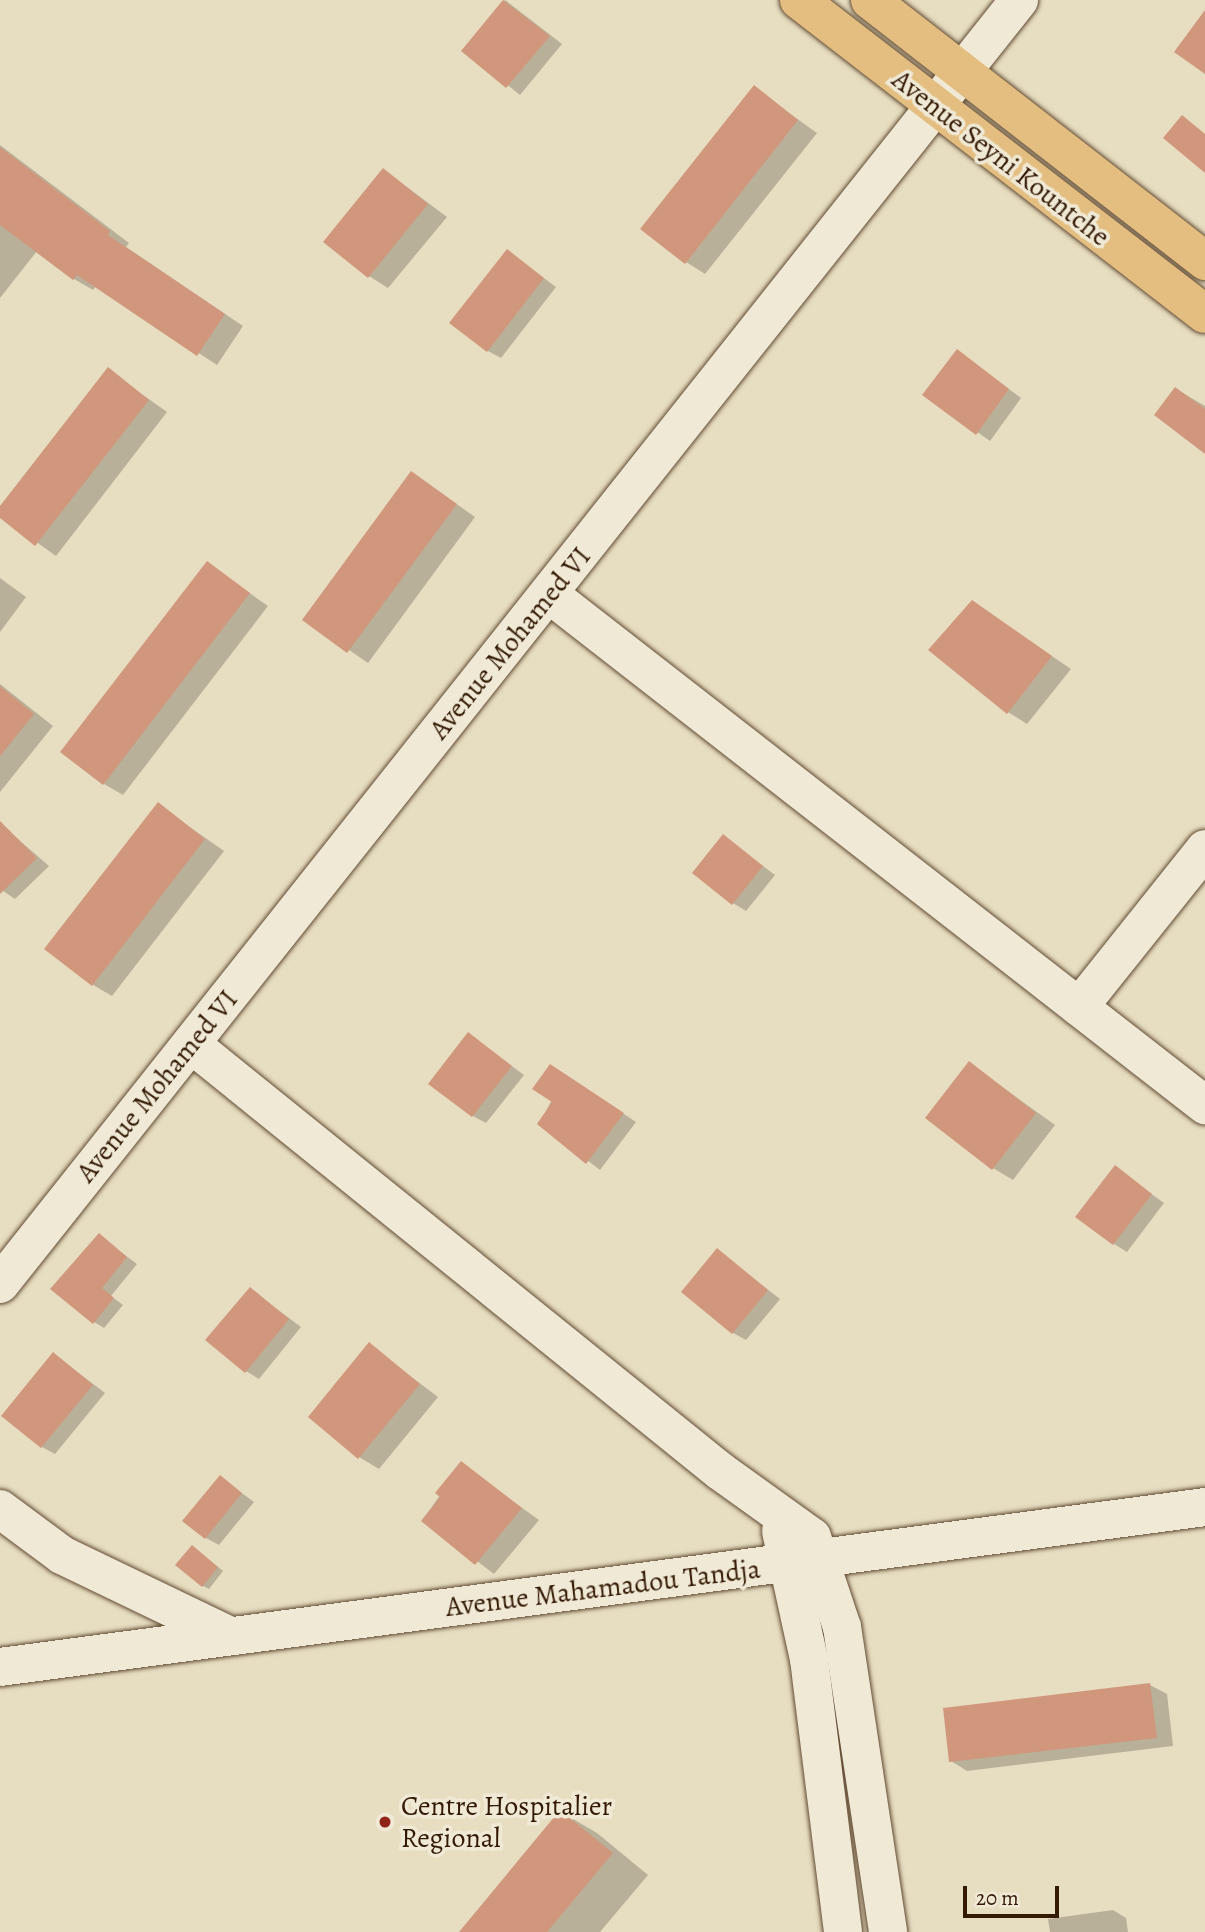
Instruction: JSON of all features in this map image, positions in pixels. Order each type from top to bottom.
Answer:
[{"type":"highway","name":"Avenue Seyni Kountche","points":[[799,0],[1205,314]]},
{"type":"highway","name":"Avenue Seyni Kountche","points":[[870,0],[1205,261]]},
{"type":"street","name":"Avenue Mohamed VI","points":[[0,1284],[936,108],[1019,0]]},
{"type":"street","points":[[549,594],[1205,1105]]},
{"type":"street","points":[[1079,1007],[1205,849]]},
{"type":"street","points":[[191,1044],[720,1471],[812,1537],[806,1563],[809,1659],[844,1932]]},
{"type":"street","name":"Avenue Mahamadou Tandja","points":[[0,1667],[228,1635],[806,1563],[1205,1507]]},
{"type":"street","points":[[0,1510],[62,1555],[228,1635]]},
{"type":"street","points":[[806,1563],[842,1627],[888,1932]]},
{"type":"street","points":[[837,1887],[881,1884]]},
{"type":"building","points":[[503,0],[550,36],[506,88],[461,51]]},
{"type":"building","points":[[1205,10],[1205,74],[1174,52]]},
{"type":"building","points":[[754,85],[798,120],[685,264],[640,229]]},
{"type":"building","points":[[1182,115],[1205,134],[1205,173],[1163,138]]},
{"type":"building","points":[[0,147],[110,231],[108,235],[225,314],[197,356],[77,275],[73,280],[0,225]]},
{"type":"building","points":[[383,168],[428,204],[368,278],[323,242]]},
{"type":"building","points":[[507,249],[544,278],[487,352],[449,323]]},
{"type":"building","points":[[957,349],[1009,389],[976,435],[922,395]]},
{"type":"building","points":[[108,367],[149,400],[35,546],[0,518],[0,506]]},
{"type":"building","points":[[1175,387],[1205,409],[1205,454],[1154,415]]},
{"type":"building","points":[[411,471],[457,504],[347,653],[302,620]]},
{"type":"building","points":[[207,561],[250,593],[103,785],[60,752]]},
{"type":"building","points":[[972,600],[1052,656],[1007,714],[928,650]]},
{"type":"building","points":[[0,686],[34,714],[0,756]]},
{"type":"building","points":[[158,802],[205,839],[92,986],[44,949]]},
{"type":"building","points":[[0,821],[37,858],[0,894]]},
{"type":"building","points":[[723,834],[763,866],[732,905],[692,873]]},
{"type":"building","points":[[468,1032],[512,1066],[472,1117],[428,1084]]},
{"type":"building","points":[[969,1061],[1036,1113],[992,1170],[925,1118]]},
{"type":"building","points":[[550,1064],[624,1113],[586,1164],[537,1124],[552,1102],[532,1089]]},
{"type":"building","points":[[1115,1165],[1152,1194],[1113,1245],[1075,1217]]},
{"type":"building","points":[[99,1233],[127,1257],[102,1288],[114,1298],[93,1324],[50,1289]]},
{"type":"building","points":[[717,1248],[768,1290],[732,1334],[681,1292]]},
{"type":"building","points":[[250,1287],[289,1319],[245,1373],[205,1340]]},
{"type":"building","points":[[369,1342],[420,1384],[358,1459],[308,1417]]},
{"type":"building","points":[[53,1352],[93,1385],[41,1448],[1,1416]]},
{"type":"building","points":[[461,1461],[522,1508],[475,1565],[421,1521],[440,1497],[435,1493]]},
{"type":"building","points":[[220,1475],[242,1493],[205,1539],[182,1521]]},
{"type":"building","points":[[192,1545],[218,1567],[202,1587],[175,1565]]},
{"type":"building","points":[[1150,1683],[1157,1738],[949,1762],[943,1708]]},
{"type":"building","points":[[560,1810],[613,1853],[547,1932],[459,1932]]},
{"type":"place","name":"Centre Hospitalier Regional","points":[[385,1822]]}]
